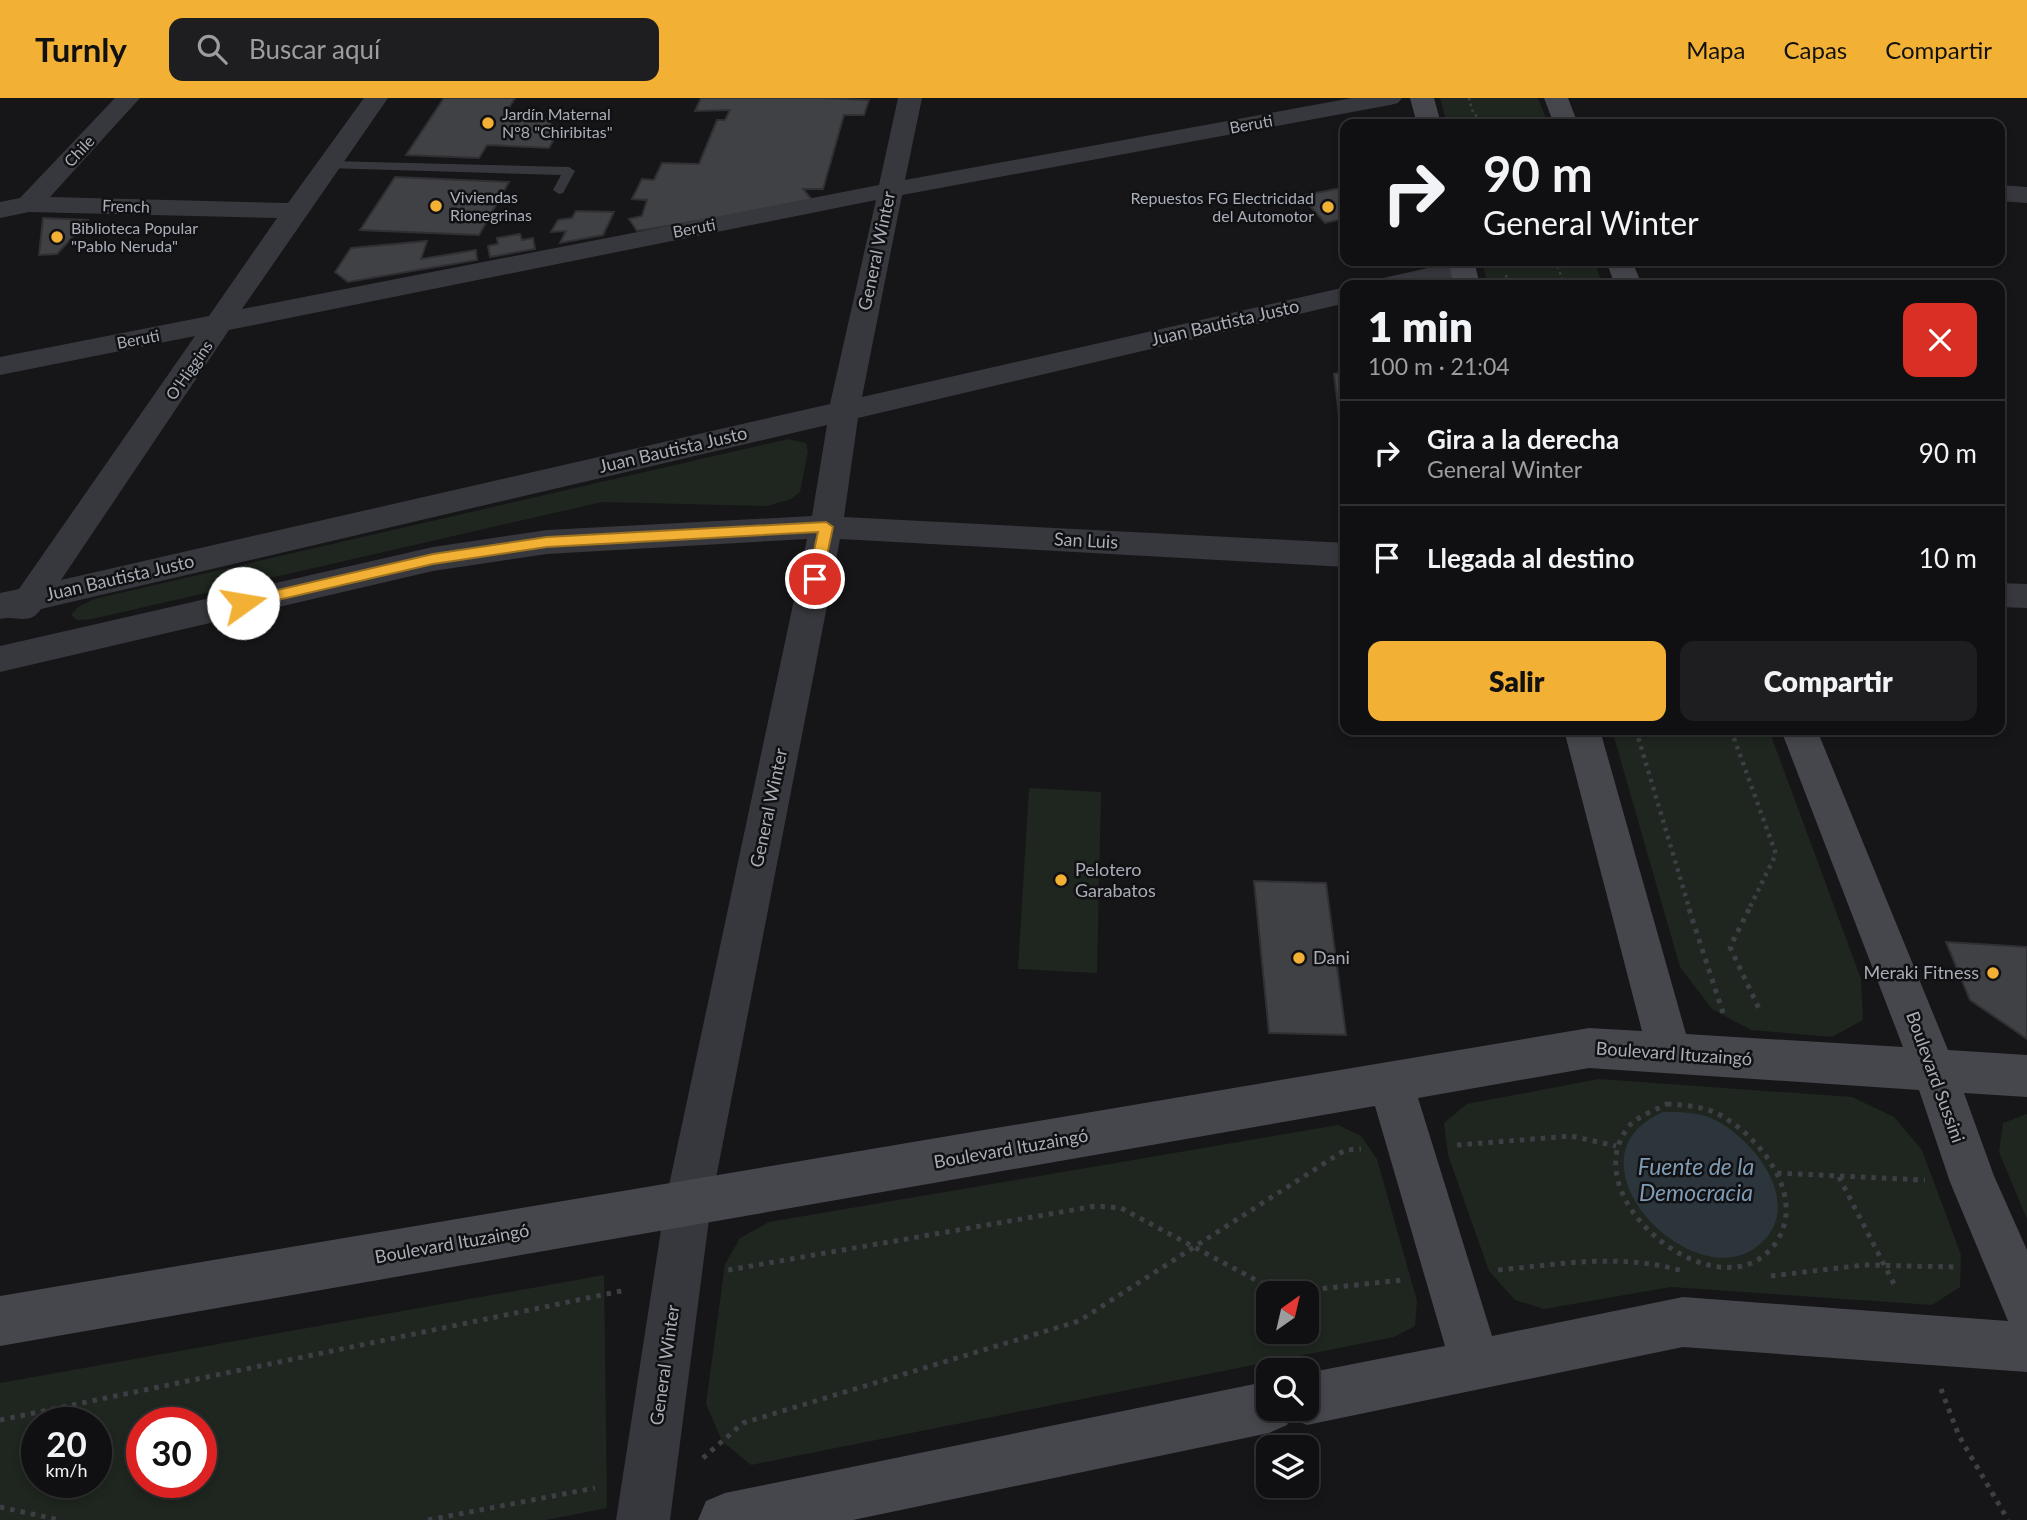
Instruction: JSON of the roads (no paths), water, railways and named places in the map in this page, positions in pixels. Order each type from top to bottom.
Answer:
[{"type":"main road","points":[[1422,98],[1428,119]]},
{"type":"main road","points":[[1556,98],[1564,119]]},
{"type":"main road","points":[[1583,735],[1670,1054]]},
{"type":"main road","name":"Boulevard Sussini","points":[[1801,735],[1934,1070],[1973,1182],[2019,1288]]},
{"type":"main road","name":"Boulevard Ituzaingó","points":[[0,1321],[1589,1048],[2027,1076]]},
{"type":"main road","points":[[1391,1083],[1475,1364]]},
{"type":"main road","points":[[1319,1396],[1683,1322],[2027,1348]]},
{"type":"main road","points":[[725,1520],[1256,1410]]},
{"type":"street","name":"Chile","points":[[29,204],[128,98]]},
{"type":"street","name":"O'Higgins","points":[[0,641],[221,323],[295,211],[376,98]]},
{"type":"street","name":"General Winter","points":[[646,1499],[688,1204],[826,527],[844,410],[910,98]]},
{"type":"street","name":"Beruti","points":[[0,366],[890,190],[1390,98]]},
{"type":"street","points":[[2005,193],[2027,194]]},
{"type":"street","name":"French","points":[[0,209],[29,204],[295,211]]},
{"type":"street","points":[[1416,280],[1464,271]]},
{"type":"street","name":"Juan Bautista Justo","points":[[0,606],[1340,296]]},
{"type":"street","points":[[0,659],[433,559],[547,542],[826,527]]},
{"type":"street","name":"San Luis","points":[[826,527],[1340,555]]},
{"type":"street","points":[[2005,595],[2027,596]]},
{"type":"lane","points":[[330,165],[569,171],[559,190]]},
{"type":"water","name":"Fuente de la Democracia","points":[[1663,1112],[1693,1113],[1711,1118],[1744,1141],[1759,1158],[1777,1195],[1777,1214],[1770,1232],[1755,1248],[1728,1258],[1698,1253],[1669,1238],[1645,1215],[1629,1188],[1624,1159],[1634,1133]]},
{"type":"place","name":"Jardín Maternal N°8 \"Chiribitas\"","points":[[488,123]]},
{"type":"place","name":"Viviendas Rionegrinas","points":[[436,206]]},
{"type":"place","name":"Repuestos FG Electricidad del Automotor","points":[[1328,207]]},
{"type":"place","name":"Biblioteca Popular \"Pablo Neruda\"","points":[[57,237]]},
{"type":"place","name":"Pelotero Garabatos","points":[[1061,880]]},
{"type":"place","name":"Dani","points":[[1299,958]]},
{"type":"place","name":"Meraki Fitness","points":[[1993,973]]}]
